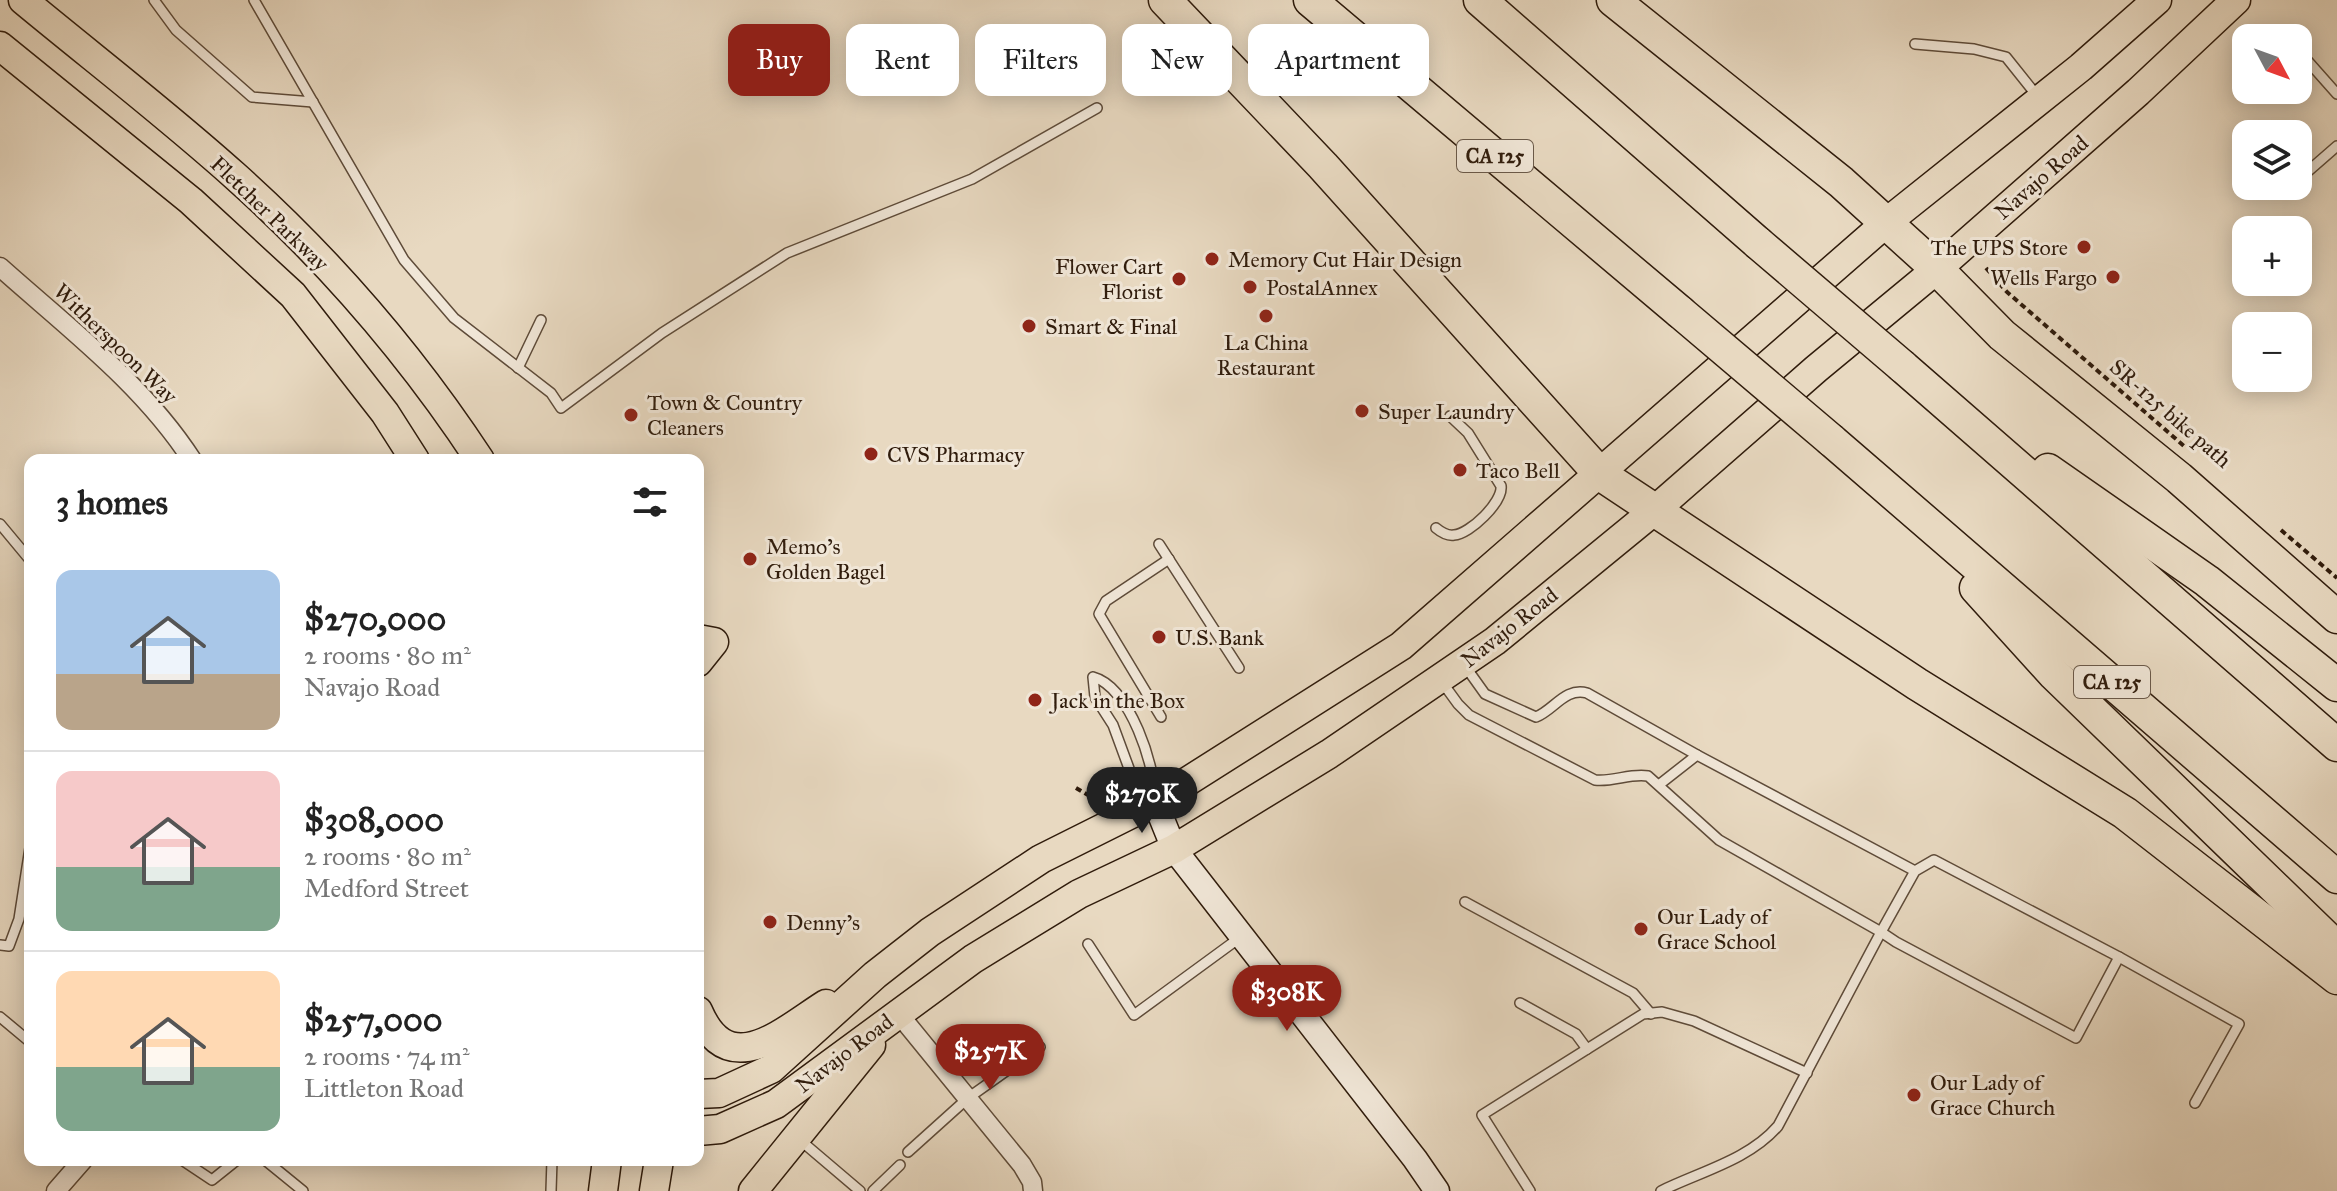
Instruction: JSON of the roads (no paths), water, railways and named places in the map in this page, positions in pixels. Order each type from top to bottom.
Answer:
[{"type":"highway","points":[[1165,0],[1323,166],[1600,474],[1917,684],[2125,813],[2337,978]]},
{"type":"highway","name":"CA 125","points":[[1310,0],[1831,440],[2337,877]]},
{"type":"highway","points":[[1480,0],[2337,745]]},
{"type":"highway","points":[[1613,0],[1841,182],[1937,269],[2002,335],[2179,478],[2337,617]]},
{"type":"highway","points":[[1902,366],[2207,581],[2337,685]]},
{"type":"highway","points":[[1886,487],[2054,674],[2337,948]]},
{"type":"main road","name":"Fletcher Parkway","points":[[23,0],[235,176],[361,301],[443,404],[476,454]]},
{"type":"main road","name":"Navajo Road","points":[[704,1094],[719,1093],[771,1069],[875,975],[930,932],[1041,859],[1155,802],[1401,646],[1887,222],[2041,100],[2157,0]]},
{"type":"main road","name":"Navajo Road","points":[[704,1130],[720,1129],[776,1104],[973,959],[1079,894],[1174,849],[1329,754],[1495,641],[1655,510],[1816,369],[1937,269],[2138,92],[2236,0]]},
{"type":"main road","name":"Fletcher Parkway","points":[[0,46],[191,201],[293,295],[385,413],[411,454]]},
{"type":"main road","points":[[704,640],[714,642],[704,654]]},
{"type":"main road","points":[[704,1024],[717,1039],[731,1047],[745,1049],[762,1044],[875,975]]},
{"type":"main road","points":[[753,1191],[898,1013]]},
{"type":"main road","points":[[603,1191],[606,1166]]},
{"type":"main road","points":[[654,1191],[658,1166]]},
{"type":"street","name":"Witherspoon Way","points":[[0,267],[140,394],[188,454]]},
{"type":"street","points":[[1155,802],[1174,849],[1437,1191]]},
{"type":"street","points":[[898,1013],[1022,1165],[1032,1182],[1033,1191]]},
{"type":"street","points":[[56,1191],[78,1166]]},
{"type":"lane","points":[[154,0],[176,30],[252,97],[313,102]]},
{"type":"lane","points":[[254,0],[404,260],[454,318],[551,393],[561,408],[662,333],[787,253],[972,179],[1097,108]]},
{"type":"lane","points":[[1915,44],[1974,49],[2006,57],[2041,100]]},
{"type":"lane","points":[[2312,66],[2337,94]]},
{"type":"lane","points":[[2312,168],[2337,146]]},
{"type":"lane","points":[[518,368],[541,320]]},
{"type":"lane","points":[[1436,528],[1449,535],[1464,533],[1502,495],[1501,486],[1468,433],[1450,416]]},
{"type":"lane","points":[[0,524],[24,553]]},
{"type":"lane","points":[[1159,544],[1239,668]]},
{"type":"lane","points":[[1161,717],[1099,614],[1106,601],[1169,559]]},
{"type":"lane","points":[[1452,671],[1485,694],[1536,717],[1578,690],[1587,693],[1915,871]]},
{"type":"lane","points":[[1452,671],[1458,704],[1469,715],[1595,780],[1609,781],[1637,774],[1648,776],[1719,840],[1896,942],[2076,1038],[2119,957]]},
{"type":"lane","points":[[1093,677],[1110,686],[1138,732],[1153,774],[1155,802],[1142,794],[1134,782],[1113,725],[1095,697],[1093,677]]},
{"type":"lane","points":[[1660,784],[1697,755]]},
{"type":"lane","points":[[1661,1191],[1728,1161],[1772,1134],[1915,871],[1934,860],[2239,1024],[2195,1103]]},
{"type":"lane","points":[[0,945],[9,946],[19,919],[24,887]]},
{"type":"lane","points":[[1465,902],[1633,993],[1651,1014]]},
{"type":"lane","points":[[1088,944],[1134,1015],[1242,936]]},
{"type":"lane","points":[[1520,1003],[1576,1034],[1587,1049]]},
{"type":"lane","points":[[1530,1191],[1482,1115],[1643,1014],[1662,1012],[1694,1021],[1807,1073]]},
{"type":"lane","points":[[0,1017],[24,1037]]},
{"type":"lane","points":[[908,1152],[968,1098],[1040,1047]]},
{"type":"lane","points":[[797,1138],[860,1191]]},
{"type":"lane","points":[[873,1191],[900,1165]]},
{"type":"lane","points":[[191,1166],[212,1180],[230,1166]]},
{"type":"lane","points":[[272,1166],[303,1191]]},
{"type":"lane","points":[[551,1191],[552,1166]]},
{"type":"place","name":"The UPS Store","points":[[2084,247]]},
{"type":"place","name":"Memory Cut Hair Design","points":[[1212,259]]},
{"type":"place","name":"Wells Fargo","points":[[2113,277]]},
{"type":"place","name":"Flower Cart Florist","points":[[1179,279]]},
{"type":"place","name":"PostalAnnex","points":[[1250,287]]},
{"type":"place","name":"La China Restaurant","points":[[1266,316]]},
{"type":"place","name":"Smart & Final","points":[[1029,326]]},
{"type":"place","name":"Super Laundry","points":[[1362,411]]},
{"type":"place","name":"Town & Country Cleaners","points":[[631,415]]},
{"type":"place","name":"CVS Pharmacy","points":[[871,454]]},
{"type":"place","name":"Taco Bell","points":[[1460,470]]},
{"type":"place","name":"Memo's Golden Bagel","points":[[750,559]]},
{"type":"place","name":"U.S. Bank","points":[[1159,637]]},
{"type":"place","name":"Jack in the Box","points":[[1035,700]]},
{"type":"place","name":"Denny's","points":[[770,922]]},
{"type":"place","name":"Our Lady of Grace School","points":[[1641,929]]},
{"type":"place","name":"Our Lady of Grace Church","points":[[1914,1095]]}]
